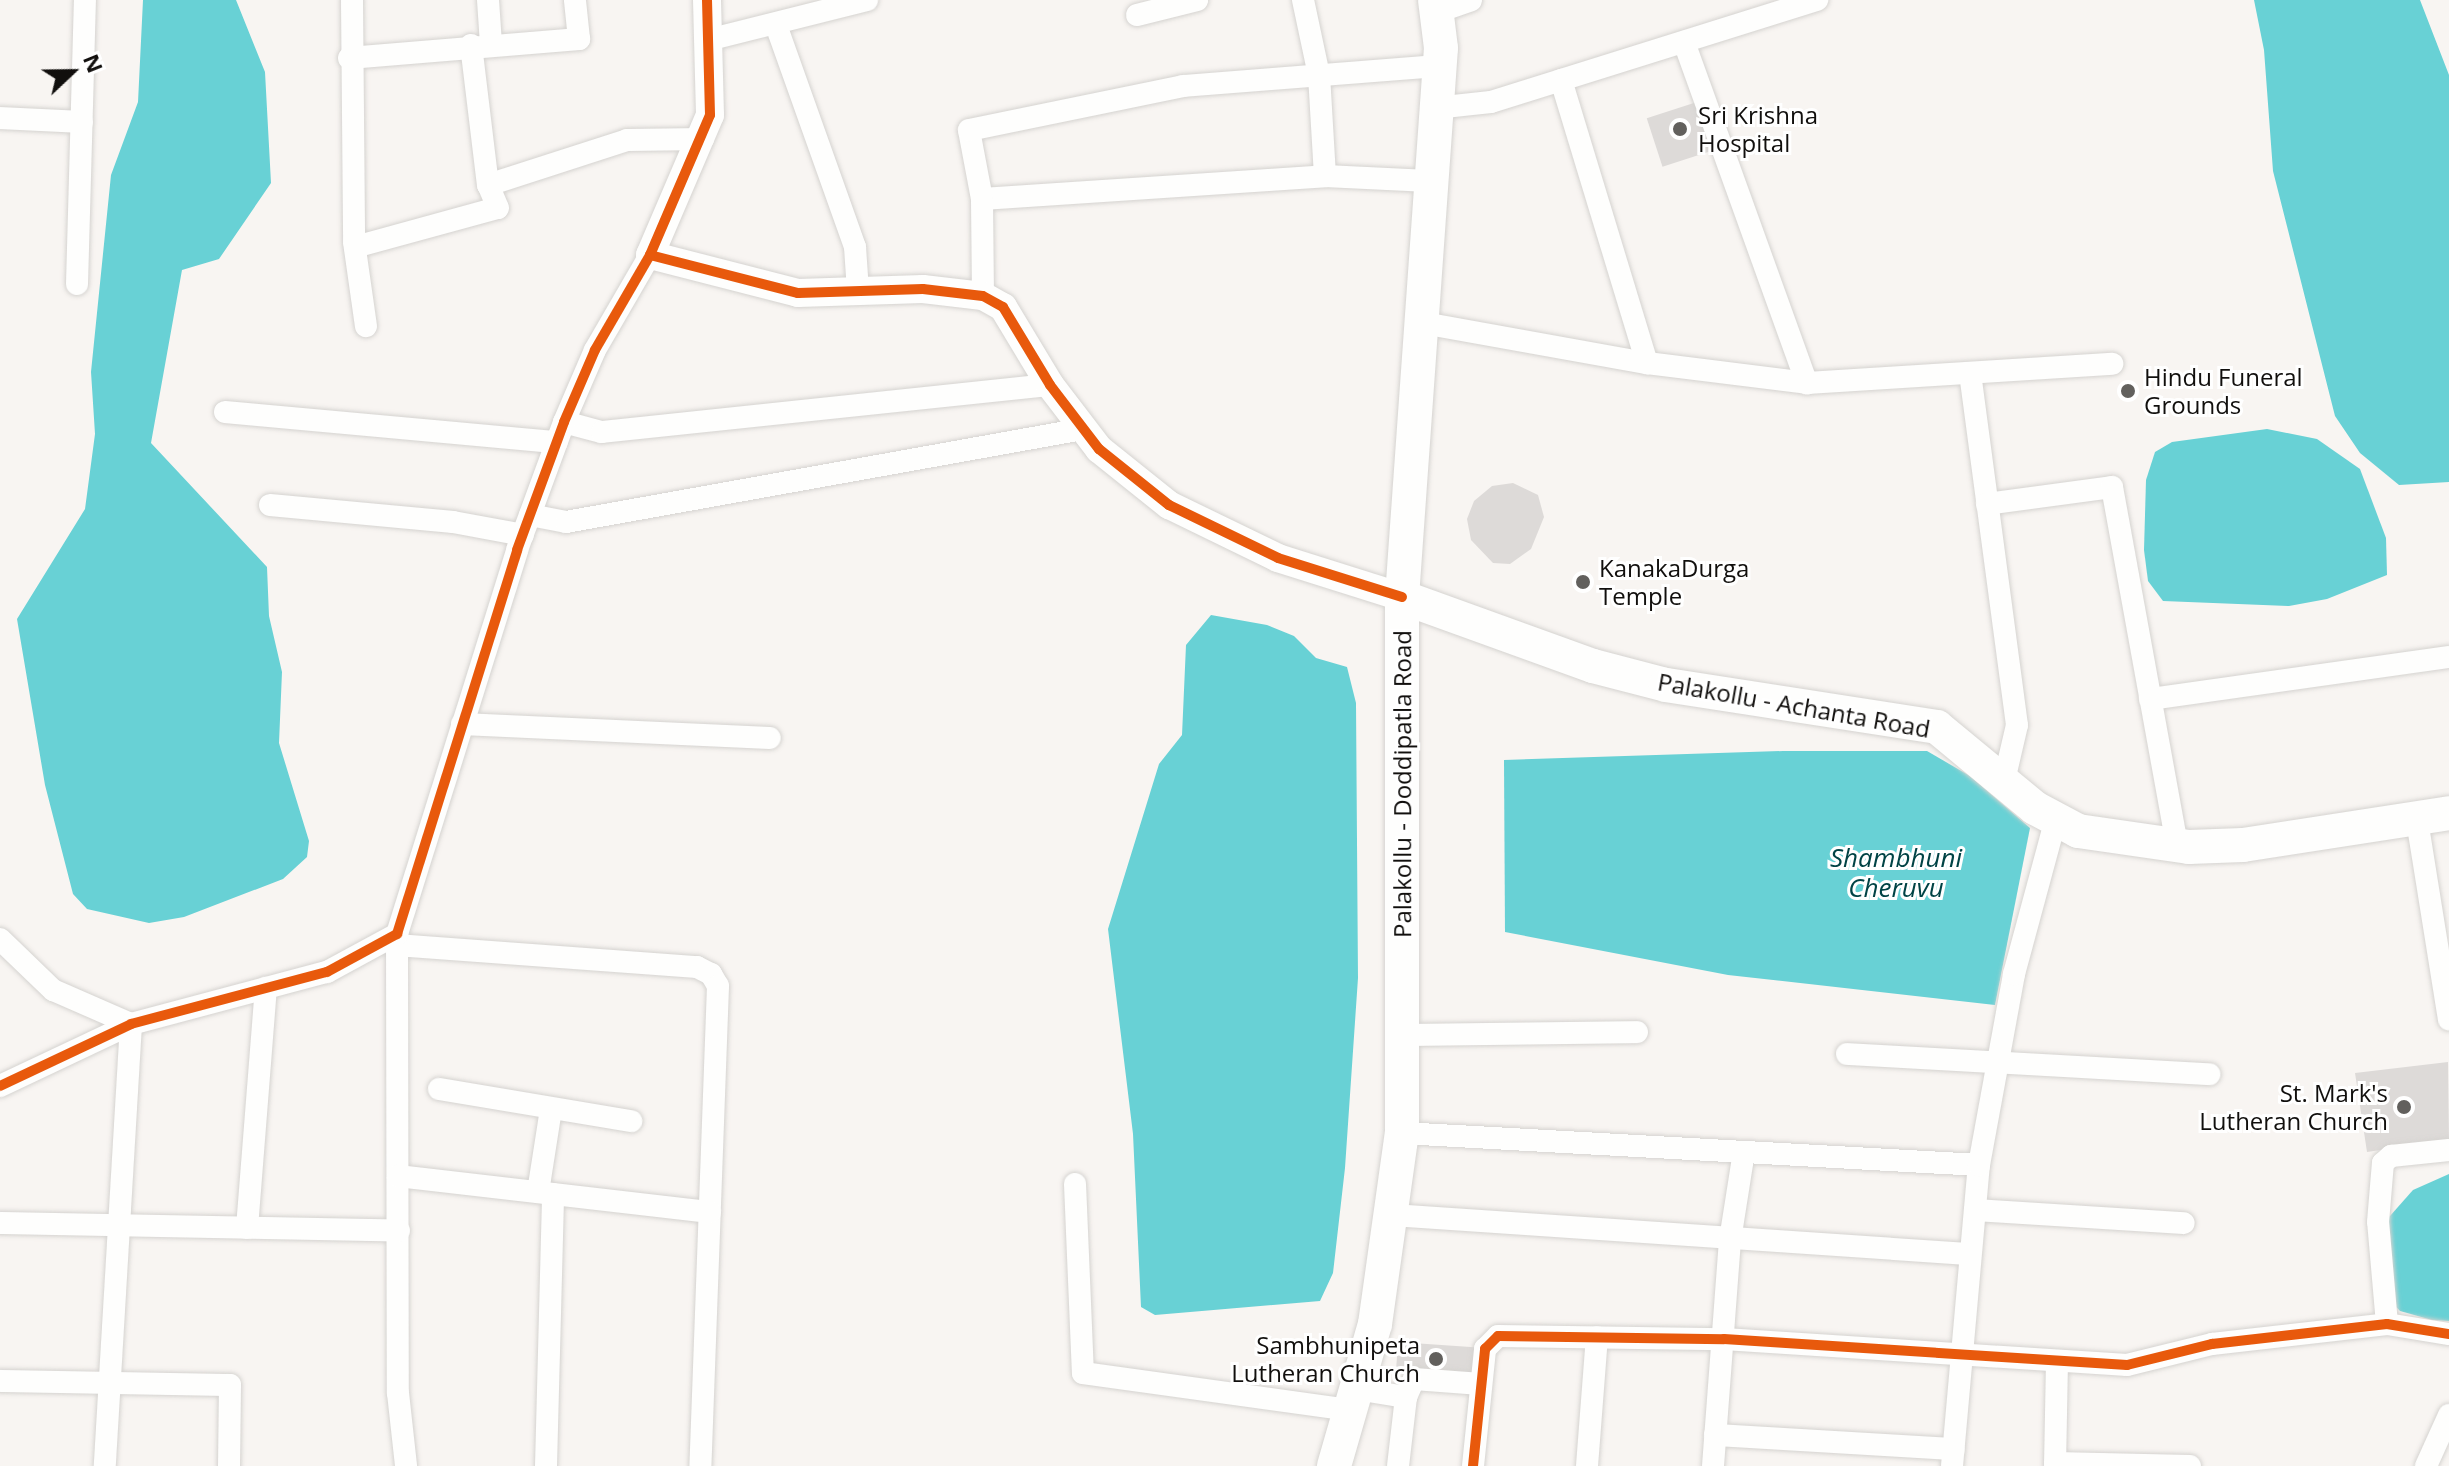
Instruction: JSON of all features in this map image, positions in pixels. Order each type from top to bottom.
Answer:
[{"type":"main road","name":"Palakollu - Doddipatla Road","points":[[1334,1466],[1375,1324],[1402,1133],[1399,1035],[1405,892],[1402,597],[1418,322],[1439,66],[1436,6]]},
{"type":"main road","name":"Palakollu - Achanta Road","points":[[1402,597],[1593,666],[1666,685],[1937,727],[2055,822],[2177,846],[2243,845],[2433,816]]},
{"type":"street","points":[[77,284],[85,0]]},
{"type":"street","points":[[352,0],[349,58],[355,247],[366,326]]},
{"type":"street","points":[[355,247],[498,208],[488,185],[481,44],[488,0]]},
{"type":"street","points":[[349,58],[481,44],[579,39],[575,0]]},
{"type":"street","points":[[406,1466],[398,1393],[396,940],[526,525],[561,432],[595,350],[650,255],[703,139],[710,115],[707,0]]},
{"type":"street","points":[[708,40],[867,0]]},
{"type":"street","points":[[1137,15],[1197,0]]},
{"type":"street","points":[[1303,0],[1319,75],[1325,176]]},
{"type":"street","points":[[1436,6],[1471,0]]},
{"type":"street","points":[[1435,108],[1491,102],[1817,0]]},
{"type":"street","points":[[776,25],[855,247],[858,291]]},
{"type":"street","points":[[1684,42],[1807,383]]},
{"type":"street","points":[[983,296],[982,199],[969,130],[1183,86],[1439,66]]},
{"type":"street","points":[[1561,80],[1647,363]]},
{"type":"street","points":[[0,118],[82,122]]},
{"type":"street","points":[[488,185],[627,140],[703,139]]},
{"type":"street","points":[[982,199],[1325,176],[1429,181]]},
{"type":"street","points":[[650,255],[798,293],[858,291],[983,296],[1003,307],[1050,385],[1083,429],[1169,505],[1278,558],[1402,597]]},
{"type":"street","points":[[1418,322],[1647,363],[1807,383],[2112,364]]},
{"type":"street","points":[[1970,373],[2017,725],[2004,781]]},
{"type":"street","points":[[225,412],[602,432],[798,416],[1050,385]]},
{"type":"street","points":[[270,505],[526,525],[566,522],[1083,429]]},
{"type":"street","points":[[1987,504],[2112,487],[2177,846]]},
{"type":"street","points":[[2150,699],[2449,657]]},
{"type":"street","points":[[462,724],[770,738]]},
{"type":"street","points":[[2433,816],[2449,1019]]},
{"type":"street","points":[[1715,1435],[1953,1458],[1968,1254],[1979,1165],[1995,1066],[2055,822]]},
{"type":"street","points":[[0,939],[53,990],[131,1024]]},
{"type":"street","points":[[0,1086],[131,1024],[327,972],[396,940],[706,969],[718,986],[700,1466]]},
{"type":"street","points":[[247,1228],[266,988]]},
{"type":"street","points":[[105,1466],[131,1024]]},
{"type":"street","points":[[1399,1035],[1637,1032]]},
{"type":"street","points":[[1847,1054],[1995,1066],[2209,1074]]},
{"type":"street","points":[[439,1089],[631,1121]]},
{"type":"street","points":[[546,1466],[546,1193],[551,1109]]},
{"type":"street","points":[[1402,1133],[1979,1165]]},
{"type":"street","points":[[2387,1324],[2378,1222],[2383,1163],[2391,1156],[2449,1150]]},
{"type":"street","points":[[1713,1466],[1730,1240],[1744,1152]]},
{"type":"street","points":[[398,1176],[710,1212]]},
{"type":"street","points":[[1075,1184],[1083,1373],[1353,1399],[1406,1397]]},
{"type":"street","points":[[1975,1210],[2184,1223]]},
{"type":"street","points":[[1392,1215],[1968,1254]]},
{"type":"street","points":[[0,1223],[399,1231]]},
{"type":"street","points":[[1473,1466],[1485,1349],[1498,1336],[1724,1339],[2057,1363],[2127,1365],[2212,1344],[2387,1324],[2449,1334]]},
{"type":"street","points":[[1587,1466],[1597,1337]]},
{"type":"street","points":[[2057,1363],[2055,1465],[2190,1466]]},
{"type":"street","points":[[1398,1466],[1406,1397],[1414,1379],[1481,1384]]},
{"type":"street","points":[[0,1381],[230,1385],[229,1466]]},
{"type":"street","points":[[2426,1466],[2449,1415]]},
{"type":"water","points":[[143,0],[236,0],[265,72],[271,183],[219,259],[182,270],[151,443],[267,567],[269,616],[282,672],[279,743],[309,841],[307,857],[283,879],[184,917],[149,923],[87,909],[73,894],[45,785],[17,619],[85,509],[95,434],[91,372],[111,175],[138,102]]},
{"type":"water","points":[[2254,0],[2420,0],[2449,75],[2449,482],[2399,485],[2360,453],[2335,416],[2273,171],[2264,50]]},
{"type":"water","points":[[2267,429],[2317,439],[2360,469],[2386,538],[2387,575],[2327,599],[2289,606],[2163,601],[2148,581],[2144,550],[2146,480],[2155,452],[2172,442]]},
{"type":"water","points":[[1211,615],[1267,625],[1294,636],[1316,658],[1347,667],[1356,703],[1358,978],[1345,1168],[1333,1273],[1320,1301],[1155,1315],[1141,1307],[1133,1134],[1108,929],[1159,764],[1182,735],[1186,645]]},
{"type":"water","name":"Shambhuni Cheruvu","points":[[1783,751],[1927,751],[1970,776],[2030,828],[1995,1005],[1728,975],[1505,932],[1504,760]]},
{"type":"water","points":[[2449,1174],[2449,1321],[2432,1320],[2400,1311],[2389,1299],[2382,1225],[2413,1190]]},
{"type":"building","points":[[1700,101],[1716,150],[1663,167],[1647,118]]},
{"type":"building","points":[[1513,483],[1538,495],[1544,517],[1531,549],[1510,564],[1493,563],[1471,540],[1467,519],[1474,501],[1492,486]]},
{"type":"building","name":"St. Mark's Lutheran Church","points":[[2448,1062],[2449,1140],[2367,1152],[2355,1073]]},
{"type":"building","name":"Sambhunipeta Lutheran Church","points":[[1398,1342],[1478,1348],[1476,1376],[1396,1370]]},
{"type":"cycle path","points":[[707,0],[710,115],[650,255],[798,293],[923,289],[983,296],[1003,307],[1050,385],[1099,449],[1169,505],[1278,558],[1402,597]]},
{"type":"cycle path","points":[[0,1086],[131,1024],[327,972],[397,934],[517,550],[564,422],[595,350],[650,255]]},
{"type":"cycle path","points":[[1473,1466],[1485,1349],[1498,1336],[1724,1339],[2127,1365],[2212,1344],[2387,1324],[2449,1334]]},
{"type":"place","name":"Sri Krishna Hospital","points":[[1680,129]]},
{"type":"place","name":"Hindu Funeral Grounds","points":[[2128,391]]},
{"type":"place","name":"KanakaDurga Temple","points":[[1583,582]]},
{"type":"place","name":"St. Mark's Lutheran Church","points":[[2404,1107]]},
{"type":"place","name":"Sambhunipeta Lutheran Church","points":[[1436,1359]]}]
